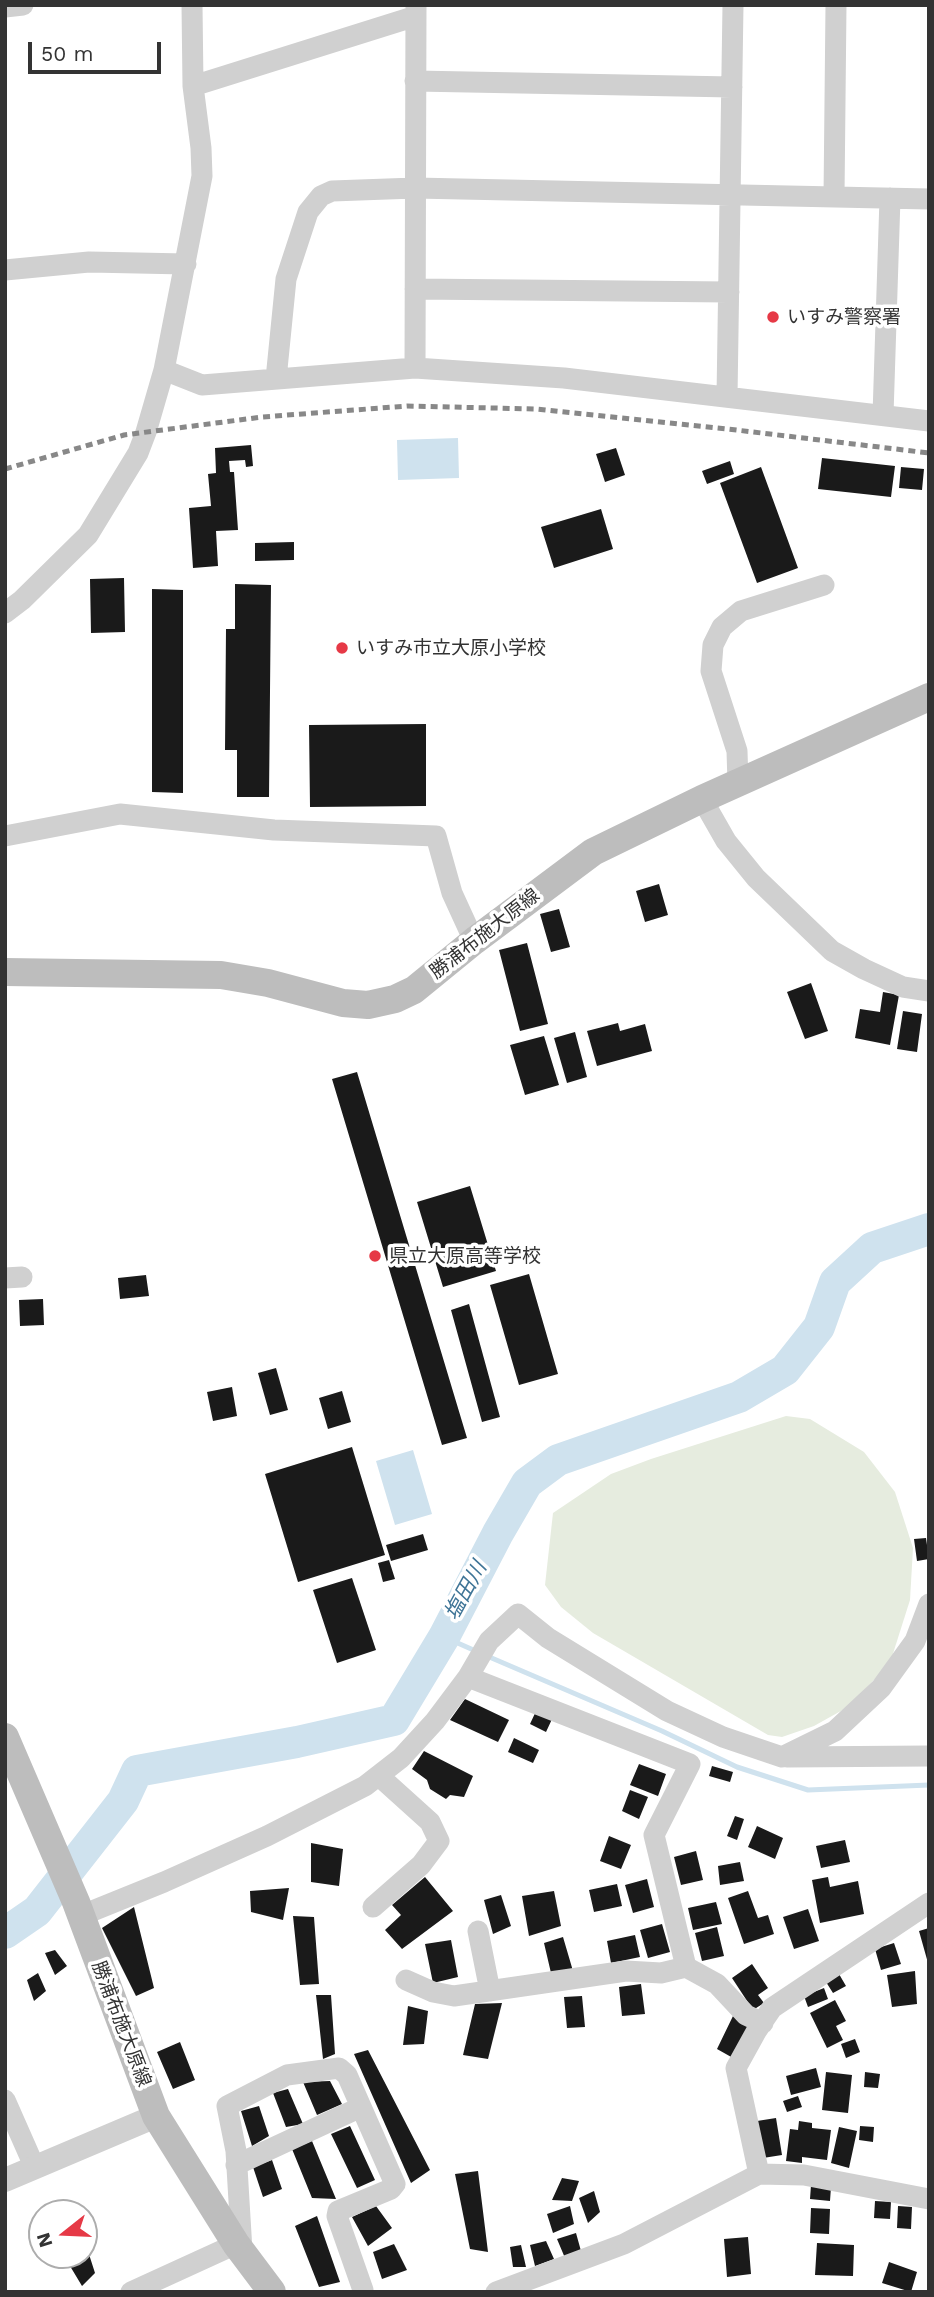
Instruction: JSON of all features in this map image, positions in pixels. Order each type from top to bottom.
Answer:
[{"type":"main road","name":"勝浦布施大原線","points":[[5,971],[221,975],[268,983],[343,1003],[368,1005],[395,999],[414,990],[474,941],[593,852],[702,799],[929,697]]},
{"type":"main road","name":"勝浦布施大原線","points":[[5,1737],[54,1848],[156,2116],[239,2248],[272,2292]]},
{"type":"street","points":[[5,7],[23,5]]},
{"type":"street","points":[[5,613],[22,600],[88,535],[138,453],[164,370],[202,176],[193,86],[192,5]]},
{"type":"street","points":[[727,397],[733,5]]},
{"type":"street","points":[[834,197],[836,5]]},
{"type":"street","points":[[193,86],[416,11],[415,368]]},
{"type":"street","points":[[415,81],[732,87]]},
{"type":"street","points":[[276,379],[286,279],[308,212],[321,195],[332,191],[415,188],[929,199]]},
{"type":"street","points":[[883,415],[890,198]]},
{"type":"street","points":[[5,270],[89,262],[186,264]]},
{"type":"street","points":[[415,289],[729,292]]},
{"type":"street","points":[[164,370],[202,385],[415,368],[564,378],[929,421]]},
{"type":"street","points":[[738,783],[737,751],[711,671],[713,645],[722,627],[741,611],[824,585]]},
{"type":"street","points":[[702,799],[726,841],[756,878],[832,951],[864,970],[903,987],[929,991]]},
{"type":"street","points":[[5,836],[120,814],[274,830],[436,836],[452,893],[474,941]]},
{"type":"street","points":[[782,1757],[835,1731],[881,1688],[915,1641],[929,1604]]},
{"type":"street","points":[[78,1909],[164,1882],[267,1836],[365,1786],[401,1758],[435,1721],[477,1661],[518,1614],[548,1638],[667,1711],[723,1737],[782,1757],[929,1756]]},
{"type":"street","points":[[477,1661],[690,1764],[654,1835],[685,1967]]},
{"type":"street","points":[[373,1906],[421,1865],[439,1841],[430,1822],[379,1776]]},
{"type":"street","points":[[759,2174],[736,2068],[772,2008],[929,1903]]},
{"type":"street","points":[[478,1931],[490,1991]]},
{"type":"street","points":[[406,1980],[433,1992],[454,1996],[626,1971],[661,1973],[685,1967],[717,1984],[746,2015],[763,2023]]},
{"type":"street","points":[[131,2292],[239,2248],[236,2165],[227,2106],[288,2075],[339,2068],[347,2075],[395,2184],[391,2189],[338,2211],[337,2216],[363,2291]]},
{"type":"street","points":[[5,2100],[34,2168]]},
{"type":"street","points":[[236,2165],[361,2107]]},
{"type":"street","points":[[5,2180],[156,2116]]},
{"type":"street","points":[[496,2292],[624,2244],[759,2174],[804,2175],[929,2199]]},
{"type":"shaded area","points":[[786,1416],[810,1419],[864,1452],[895,1492],[913,1548],[910,1600],[890,1663],[848,1707],[814,1726],[782,1737],[768,1735],[593,1633],[561,1607],[545,1585],[553,1513],[611,1474]]},
{"type":"water","points":[[458,438],[459,478],[398,480],[397,440]]},
{"type":"water","points":[[413,1450],[432,1514],[395,1525],[376,1461]]},
{"type":"building","points":[[251,445],[253,466],[246,467],[245,460],[229,461],[230,472],[234,472],[238,530],[216,531],[218,566],[193,568],[189,508],[211,506],[208,474],[216,473],[215,448]]},
{"type":"building","points":[[616,448],[625,475],[605,482],[596,454]]},
{"type":"building","points":[[822,458],[895,466],[891,497],[818,489]]},
{"type":"building","points":[[730,461],[734,474],[707,484],[702,471]]},
{"type":"building","points":[[761,467],[798,568],[757,583],[720,483]]},
{"type":"building","points":[[901,467],[924,469],[922,490],[899,488]]},
{"type":"building","points":[[601,509],[613,549],[554,568],[541,527]]},
{"type":"building","points":[[294,542],[294,560],[255,561],[255,543]]},
{"type":"building","points":[[124,578],[125,632],[91,633],[90,579]]},
{"type":"building","points":[[235,584],[271,585],[269,797],[237,797],[237,750],[225,750],[226,629],[235,629]]},
{"type":"building","points":[[152,589],[183,590],[183,793],[152,792]]},
{"type":"building","points":[[426,724],[426,806],[310,807],[309,725]]},
{"type":"building","points":[[659,884],[668,915],[645,922],[636,891]]},
{"type":"building","points":[[559,909],[570,947],[551,952],[540,914]]},
{"type":"building","points":[[527,943],[548,1024],[520,1031],[499,950]]},
{"type":"building","points":[[811,983],[828,1031],[805,1039],[787,992]]},
{"type":"building","points":[[883,992],[899,995],[890,1045],[855,1038],[860,1009],[880,1012]]},
{"type":"building","points":[[903,1011],[922,1014],[917,1052],[897,1049]]},
{"type":"building","points":[[618,1023],[620,1031],[645,1024],[652,1051],[597,1066],[587,1031]]},
{"type":"building","points":[[575,1032],[587,1077],[567,1083],[554,1038]]},
{"type":"building","points":[[544,1036],[559,1085],[525,1095],[510,1045]]},
{"type":"building","points":[[357,1072],[467,1438],[442,1445],[332,1079]]},
{"type":"building","points":[[470,1186],[496,1271],[443,1287],[417,1202]]},
{"type":"building","points":[[529,1274],[558,1374],[519,1385],[490,1285]]},
{"type":"building","points":[[146,1275],[149,1296],[120,1299],[118,1278]]},
{"type":"building","points":[[43,1299],[44,1325],[20,1326],[19,1300]]},
{"type":"building","points":[[469,1304],[500,1417],[482,1422],[451,1310]]},
{"type":"building","points":[[276,1368],[288,1410],[270,1415],[258,1373]]},
{"type":"building","points":[[232,1387],[237,1416],[213,1421],[207,1392]]},
{"type":"building","points":[[342,1391],[351,1422],[328,1429],[319,1398]]},
{"type":"building","points":[[352,1447],[385,1555],[298,1582],[265,1474]]},
{"type":"building","points":[[423,1534],[428,1550],[391,1561],[386,1545]]},
{"type":"building","points":[[926,1538],[929,1559],[917,1561],[914,1539]]},
{"type":"building","points":[[389,1560],[395,1579],[383,1582],[378,1563]]},
{"type":"building","points":[[352,1578],[376,1650],[337,1663],[313,1590]]},
{"type":"building","points":[[465,1699],[509,1720],[498,1742],[450,1720]]},
{"type":"building","points":[[537,1709],[553,1717],[546,1732],[530,1724]]},
{"type":"building","points":[[514,1738],[539,1750],[533,1763],[508,1752]]},
{"type":"building","points":[[424,1751],[473,1776],[464,1797],[450,1795],[446,1799],[430,1789],[427,1780],[412,1769]]},
{"type":"building","points":[[639,1764],[666,1774],[658,1796],[630,1785]]},
{"type":"building","points":[[712,1766],[733,1772],[730,1782],[709,1776]]},
{"type":"building","points":[[630,1790],[648,1797],[639,1819],[622,1811]]},
{"type":"building","points":[[735,1816],[744,1819],[737,1840],[727,1836]]},
{"type":"building","points":[[757,1826],[783,1838],[775,1859],[748,1847]]},
{"type":"building","points":[[609,1836],[631,1845],[621,1869],[600,1861]]},
{"type":"building","points":[[845,1840],[850,1862],[821,1868],[816,1846]]},
{"type":"building","points":[[311,1843],[343,1849],[339,1886],[311,1882]]},
{"type":"building","points":[[696,1851],[703,1880],[681,1885],[674,1857]]},
{"type":"building","points":[[740,1862],[744,1881],[720,1885],[718,1866]]},
{"type":"building","points":[[425,1877],[453,1911],[402,1949],[385,1930],[401,1915],[392,1905]]},
{"type":"building","points":[[828,1877],[830,1887],[858,1881],[864,1914],[820,1923],[812,1880]]},
{"type":"building","points":[[647,1879],[654,1907],[633,1913],[625,1885]]},
{"type":"building","points":[[617,1884],[622,1906],[594,1912],[589,1890]]},
{"type":"building","points":[[289,1888],[283,1920],[251,1912],[250,1891]]},
{"type":"building","points":[[554,1891],[561,1926],[529,1936],[522,1896]]},
{"type":"building","points":[[748,1891],[758,1918],[768,1915],[774,1934],[744,1944],[728,1898]]},
{"type":"building","points":[[501,1895],[511,1926],[493,1934],[484,1900]]},
{"type":"building","points":[[716,1902],[722,1924],[693,1930],[688,1908]]},
{"type":"building","points":[[134,1907],[154,1988],[136,1996],[102,1928]]},
{"type":"building","points":[[808,1909],[819,1941],[794,1949],[783,1917]]},
{"type":"building","points":[[293,1916],[314,1917],[319,1984],[300,1985]]},
{"type":"building","points":[[662,1924],[670,1952],[648,1958],[640,1930]]},
{"type":"building","points":[[717,1927],[724,1956],[702,1961],[695,1933]]},
{"type":"building","points":[[929,1928],[929,1963],[928,1963],[919,1931]]},
{"type":"building","points":[[635,1935],[640,1957],[611,1963],[607,1941]]},
{"type":"building","points":[[563,1937],[573,1971],[551,1973],[544,1943]]},
{"type":"building","points":[[451,1940],[458,1977],[433,1983],[425,1944]]},
{"type":"building","points":[[894,1943],[901,1964],[881,1970],[875,1949]]},
{"type":"building","points":[[55,1950],[67,1966],[55,1975],[45,1953]]},
{"type":"building","points":[[752,1964],[768,1988],[758,1995],[764,2003],[753,2010],[732,1978]]},
{"type":"building","points":[[915,1971],[917,2004],[892,2007],[887,1975]]},
{"type":"building","points":[[38,1973],[46,1991],[34,2001],[27,1980]]},
{"type":"building","points":[[839,1974],[846,1986],[833,1993],[826,1982]]},
{"type":"building","points":[[641,1984],[645,2014],[622,2016],[619,1987]]},
{"type":"building","points":[[824,1988],[828,1999],[808,2007],[804,1996]]},
{"type":"building","points":[[316,1995],[331,1995],[335,2054],[323,2059]]},
{"type":"building","points":[[582,1996],[585,2027],[567,2028],[564,1997]]},
{"type":"building","points":[[835,2000],[846,2021],[836,2026],[843,2040],[827,2048],[810,2013]]},
{"type":"building","points":[[502,2003],[488,2059],[463,2055],[475,2004]]},
{"type":"building","points":[[408,2006],[428,2011],[424,2044],[403,2045]]},
{"type":"building","points":[[733,2016],[750,2025],[733,2058],[717,2049]]},
{"type":"building","points":[[855,2039],[860,2052],[846,2058],[841,2044]]},
{"type":"building","points":[[180,2042],[195,2080],[173,2089],[157,2052]]},
{"type":"building","points":[[368,2050],[430,2170],[411,2183],[354,2054]]},
{"type":"building","points":[[816,2068],[821,2087],[791,2095],[786,2076]]},
{"type":"building","points":[[826,2072],[852,2075],[848,2113],[822,2110]]},
{"type":"building","points":[[865,2072],[880,2074],[878,2088],[864,2087]]},
{"type":"building","points":[[330,2081],[342,2104],[317,2115],[303,2082]]},
{"type":"building","points":[[288,2089],[303,2124],[286,2127],[273,2093]]},
{"type":"building","points":[[798,2096],[802,2107],[787,2112],[783,2101]]},
{"type":"building","points":[[259,2106],[269,2136],[252,2146],[241,2111]]},
{"type":"building","points":[[776,2118],[782,2155],[763,2158],[757,2121]]},
{"type":"building","points":[[799,2121],[812,2123],[812,2128],[831,2130],[827,2160],[802,2157],[802,2163],[786,2161],[790,2129],[798,2130]]},
{"type":"building","points":[[350,2126],[375,2180],[357,2188],[331,2134]]},
{"type":"building","points":[[860,2126],[874,2127],[873,2142],[859,2140]]},
{"type":"building","points":[[839,2127],[857,2131],[849,2168],[831,2163]]},
{"type":"building","points":[[312,2141],[336,2199],[312,2198],[292,2149]]},
{"type":"building","points":[[272,2160],[282,2189],[263,2197],[253,2167]]},
{"type":"building","points":[[478,2171],[488,2252],[470,2249],[455,2174]]},
{"type":"building","points":[[562,2178],[579,2181],[572,2201],[552,2200]]},
{"type":"building","points":[[811,2185],[831,2187],[830,2201],[810,2199]]},
{"type":"building","points":[[594,2191],[600,2212],[588,2223],[579,2198]]},
{"type":"building","points":[[875,2201],[891,2202],[890,2219],[874,2218]]},
{"type":"building","points":[[376,2206],[392,2228],[368,2246],[352,2217]]},
{"type":"building","points":[[570,2206],[574,2224],[553,2233],[547,2214]]},
{"type":"building","points":[[898,2206],[912,2207],[911,2229],[897,2228]]},
{"type":"building","points":[[811,2208],[830,2209],[829,2234],[810,2233]]},
{"type":"building","points":[[317,2216],[340,2282],[319,2287],[295,2226]]},
{"type":"building","points":[[576,2233],[581,2251],[565,2258],[557,2239]]},
{"type":"building","points":[[748,2237],[751,2274],[727,2277],[724,2239]]},
{"type":"building","points":[[546,2241],[554,2259],[535,2266],[530,2245]]},
{"type":"building","points":[[817,2243],[854,2245],[853,2276],[815,2275]]},
{"type":"building","points":[[394,2244],[407,2270],[382,2279],[373,2252]]},
{"type":"building","points":[[521,2245],[526,2267],[513,2267],[510,2247]]},
{"type":"building","points":[[889,2262],[917,2272],[911,2292],[882,2283]]},
{"type":"building","points":[[72,2269],[94,2269],[95,2273],[82,2286]]},
{"type":"waterway","name":"塩田川","points":[[5,1933],[37,1911],[123,1801],[137,1771],[297,1742],[394,1720],[444,1637],[527,1483],[558,1460],[739,1397],[785,1370],[819,1327],[835,1282],[872,1248],[929,1229]]},
{"type":"waterway","points":[[444,1637],[478,1652]]},
{"type":"waterway","points":[[487,1656],[662,1731],[737,1767],[808,1790],[929,1785]]},
{"type":"railway","points":[[5,469],[124,435],[262,417],[407,406],[536,409],[929,453]]},
{"type":"place","name":"いすみ警察署","points":[[773,317]]},
{"type":"place","name":"いすみ市立大原小学校","points":[[342,648]]},
{"type":"place","name":"県立大原高等学校","points":[[375,1256]]}]
